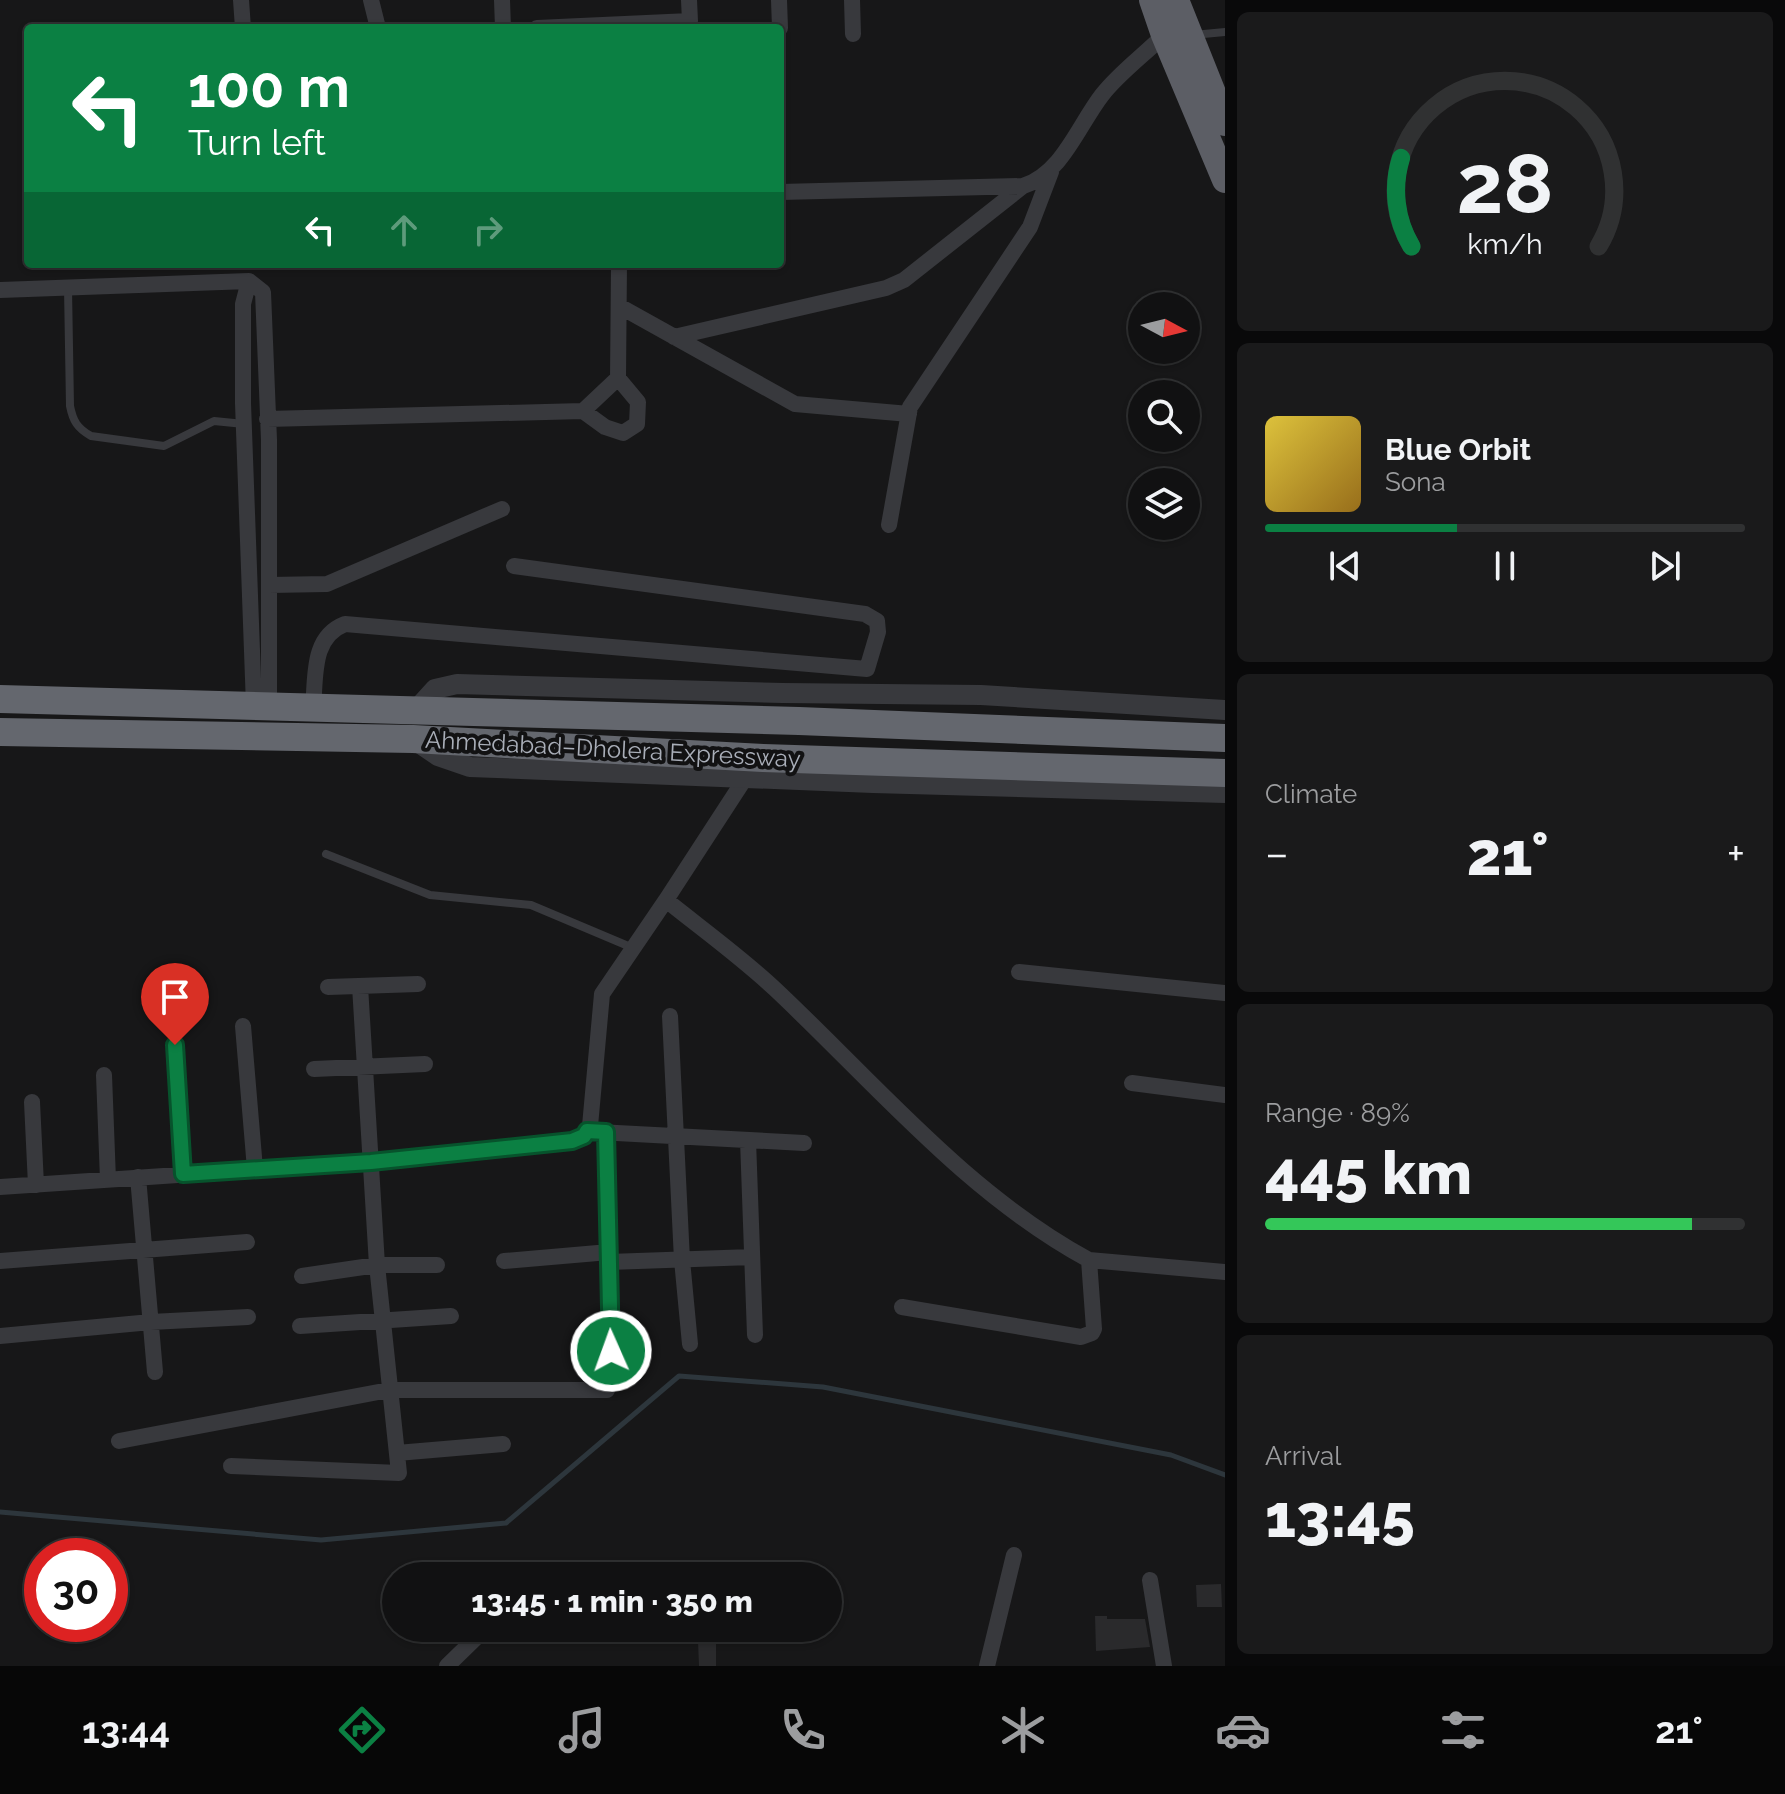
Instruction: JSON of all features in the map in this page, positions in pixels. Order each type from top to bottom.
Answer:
[{"type":"highway","points":[[1152,0],[1176,35],[1225,123]]},
{"type":"highway","points":[[1176,0],[1176,35],[1225,180]]},
{"type":"highway","name":"Ahmedabad–Dholera Expressway","points":[[0,699],[313,708],[414,725],[763,758],[1225,773]]},
{"type":"highway","name":"Ahmedabad–Dholera Expressway","points":[[0,732],[799,721],[1225,738]]},
{"type":"street","points":[[241,0],[243,24]]},
{"type":"street","points":[[371,0],[377,24]]},
{"type":"street","points":[[502,0],[503,24]]},
{"type":"street","points":[[624,24],[690,21],[689,0]]},
{"type":"street","points":[[779,0],[780,24]]},
{"type":"street","points":[[852,0],[853,34]]},
{"type":"street","points":[[889,525],[914,401],[1030,227],[1051,170],[1101,96],[1176,35]]},
{"type":"street","points":[[784,192],[1023,186],[1038,181],[1051,170]]},
{"type":"street","points":[[674,337],[895,284],[921,269],[1023,186]]},
{"type":"street","points":[[243,403],[266,410],[583,411],[605,427],[623,433],[637,424],[638,402],[618,378],[619,268]]},
{"type":"street","points":[[249,281],[243,304],[243,403],[262,706]]},
{"type":"street","points":[[0,290],[249,281],[260,289],[264,297],[269,440],[269,585],[262,706]]},
{"type":"street","points":[[619,306],[795,404],[909,414]]},
{"type":"street","points":[[583,411],[618,378]]},
{"type":"street","points":[[244,432],[269,440]]},
{"type":"street","points":[[269,585],[327,584],[502,509]]},
{"type":"street","points":[[514,566],[865,614],[877,621],[878,632],[867,669],[865,694]]},
{"type":"street","points":[[313,708],[317,659],[322,641],[331,629],[345,624],[867,669]]},
{"type":"street","points":[[1225,710],[981,695],[457,684],[435,689],[414,725],[438,756],[470,767],[1225,793]]},
{"type":"street","points":[[0,1187],[371,1162],[572,1141],[584,1136],[590,1126],[602,994],[746,777]]},
{"type":"street","points":[[666,900],[773,986],[915,1127],[1049,1239],[1089,1260],[1225,1272]]},
{"type":"street","points":[[1019,972],[1225,993]]},
{"type":"street","points":[[328,987],[418,984]]},
{"type":"street","points":[[231,1466],[399,1473],[377,1265],[360,986]]},
{"type":"street","points":[[670,1016],[682,1260],[690,1344]]},
{"type":"street","points":[[243,1026],[255,1169]]},
{"type":"street","points":[[175,1045],[183,1174]]},
{"type":"street","points":[[314,1069],[425,1064]]},
{"type":"street","points":[[104,1075],[108,1180]]},
{"type":"street","points":[[1132,1083],[1225,1095]]},
{"type":"street","points":[[32,1102],[36,1185]]},
{"type":"street","points":[[587,1131],[804,1143]]},
{"type":"street","points":[[119,1441],[389,1390],[607,1390],[612,1380],[606,1132]]},
{"type":"street","points":[[748,1140],[755,1335]]},
{"type":"street","points":[[138,1177],[155,1372]]},
{"type":"street","points":[[0,1261],[247,1242]]},
{"type":"street","points":[[504,1261],[752,1257]]},
{"type":"street","points":[[902,1307],[1088,1336],[1094,1329],[1089,1260]]},
{"type":"street","points":[[302,1276],[377,1265],[437,1265]]},
{"type":"street","points":[[300,1326],[451,1316]]},
{"type":"street","points":[[0,1336],[151,1322],[248,1317]]},
{"type":"street","points":[[397,1453],[503,1444]]},
{"type":"street","points":[[987,1666],[1014,1555]]},
{"type":"street","points":[[1150,1580],[1164,1666]]},
{"type":"street","points":[[447,1666],[472,1642]]},
{"type":"lane","points":[[1176,35],[1225,32]]},
{"type":"lane","points":[[68,288],[70,406],[73,420],[81,430],[91,436],[164,446],[214,421],[244,432]]},
{"type":"lane","points":[[326,854],[430,895],[531,905],[633,948]]},
{"type":"building","points":[[1221,1584],[1222,1607],[1197,1607],[1196,1585]]},
{"type":"building","points":[[1095,1616],[1145,1619],[1150,1647],[1096,1651]]},
{"type":"building","points":[[698,1642],[716,1642],[716,1666],[699,1666]]},
{"type":"waterway","points":[[0,1512],[321,1540],[506,1523],[679,1376],[823,1387],[1171,1455],[1225,1475]]},
{"type":"route","points":[[175,1045],[183,1174],[371,1162],[572,1141],[584,1136],[587,1131],[606,1132],[611,1351]]}]
